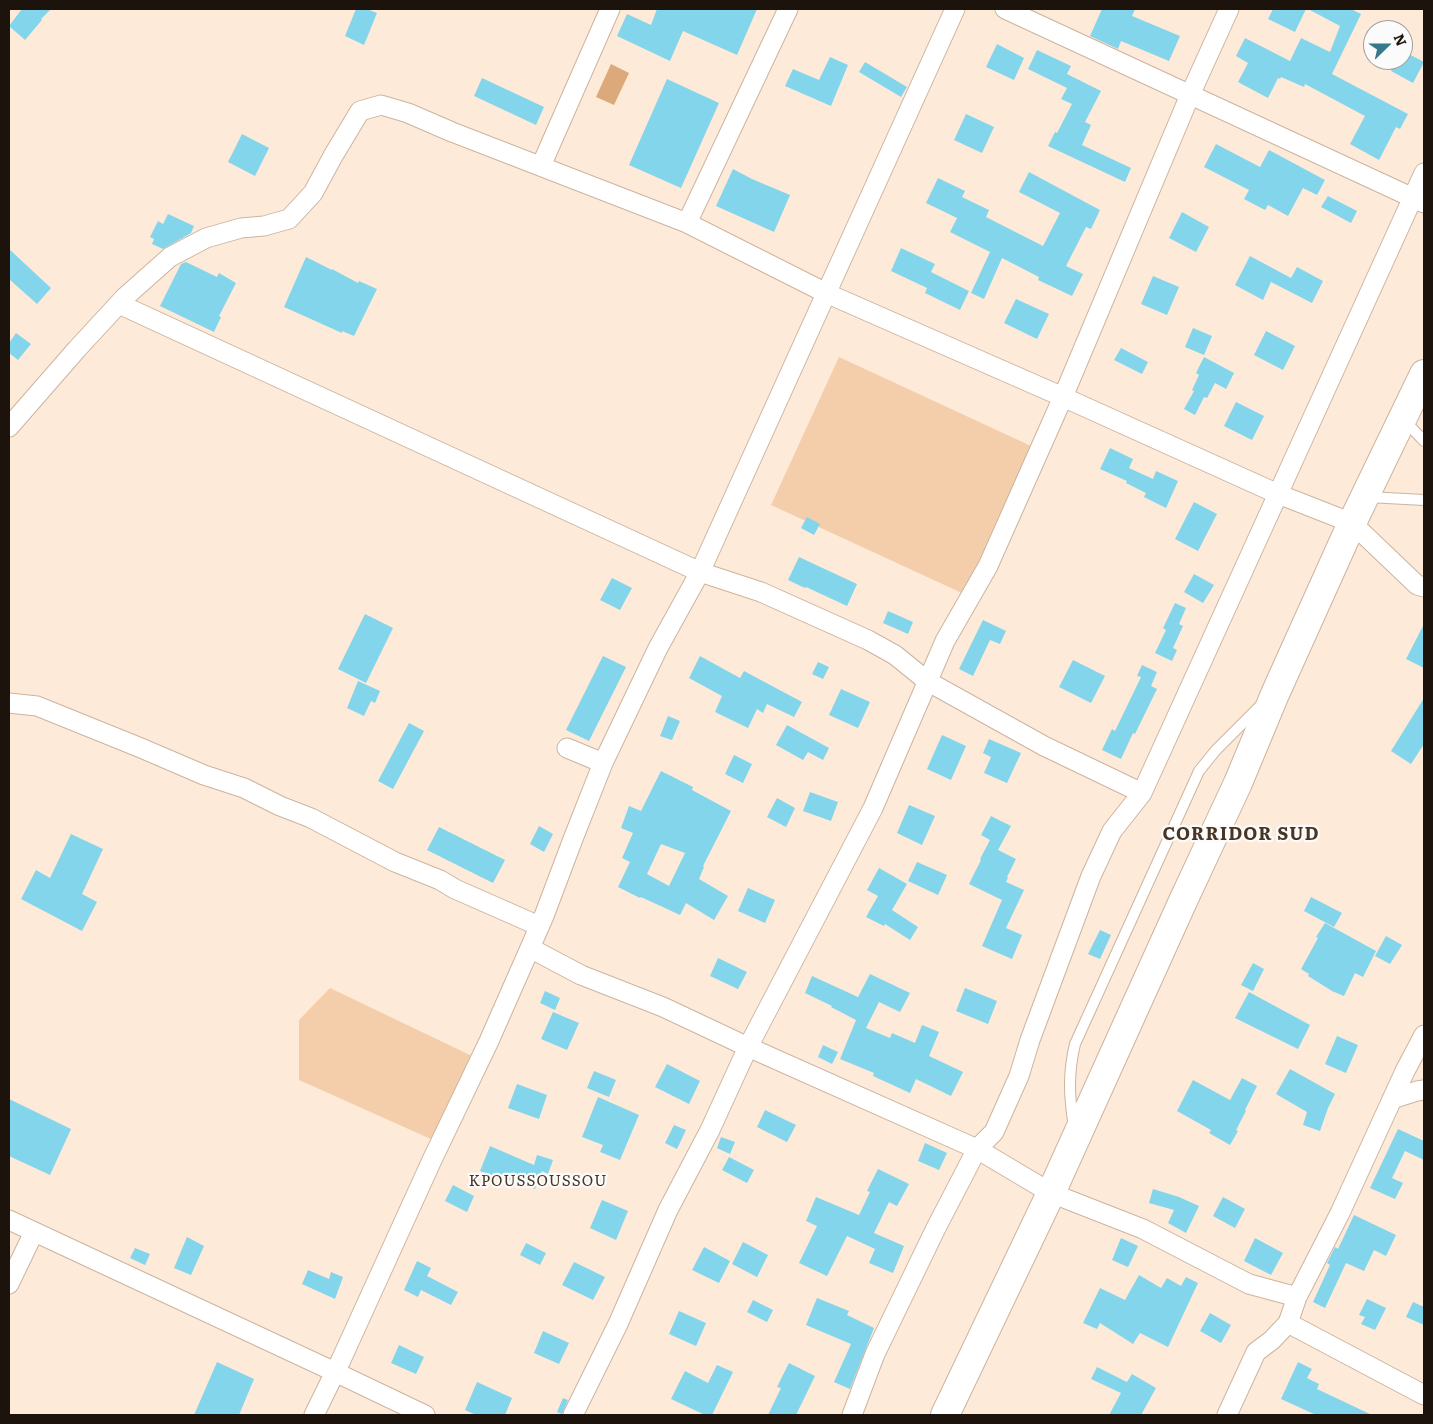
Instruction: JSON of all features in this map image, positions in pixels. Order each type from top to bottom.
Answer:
[{"type":"highway","points":[[944,1415],[1051,1192],[1238,783],[1277,689],[1364,497],[1424,374]]},
{"type":"street","points":[[541,166],[610,9]]},
{"type":"street","points":[[687,223],[788,9]]},
{"type":"street","points":[[314,1415],[489,1041],[544,916],[604,763],[658,648],[700,572],[955,9]]},
{"type":"street","points":[[1005,9],[1419,201]]},
{"type":"street","points":[[573,1415],[618,1324],[668,1210],[710,1130],[748,1047],[873,808],[945,641],[988,566],[1063,397],[1190,95],[1230,9]]},
{"type":"street","points":[[9,427],[77,348],[119,304],[170,258],[206,238],[241,228],[264,226],[289,219],[313,193],[360,110],[382,105],[408,113],[452,132],[687,223],[826,294],[1063,397],[1278,494],[1352,524],[1418,585],[1424,588]]},
{"type":"street","points":[[852,1415],[875,1354],[936,1228],[977,1149],[994,1132],[1019,1076],[1030,1040],[1091,876],[1112,831],[1142,793],[1278,494],[1419,201],[1424,173]]},
{"type":"street","points":[[119,304],[700,572],[761,592],[868,640],[895,655],[927,681],[1044,746],[1142,793]]},
{"type":"street","points":[[9,703],[37,706],[204,775],[244,788],[280,806],[311,818],[395,862],[440,880],[455,889],[539,926]]},
{"type":"street","points":[[567,748],[604,763]]},
{"type":"street","points":[[530,948],[581,975],[663,1007],[977,1149],[1051,1192],[1143,1229],[1249,1284],[1297,1297]]},
{"type":"street","points":[[1227,1415],[1256,1352],[1272,1340],[1288,1323],[1297,1297],[1340,1213],[1405,1071],[1424,1035]]},
{"type":"street","points":[[1392,1099],[1424,1090]]},
{"type":"street","points":[[9,1220],[425,1415]]},
{"type":"street","points":[[9,1284],[34,1232]]},
{"type":"street","points":[[1288,1323],[1424,1395]]},
{"type":"lane","points":[[1402,418],[1424,441]]},
{"type":"lane","points":[[1364,497],[1424,500]]},
{"type":"lane","points":[[1075,1138],[1069,1091],[1070,1064],[1075,1044],[1199,771],[1216,750],[1277,689]]},
{"type":"shaded area","points":[[611,64],[629,73],[614,105],[596,97]]},
{"type":"shaded area","points":[[839,357],[1031,446],[964,594],[771,505]]},
{"type":"shaded area","points":[[330,988],[472,1056],[433,1140],[299,1080],[299,1020]]},
{"type":"building","points":[[22,9],[51,9],[25,40],[9,26]]},
{"type":"building","points":[[356,9],[367,9],[377,13],[364,45],[345,36]]},
{"type":"building","points":[[657,9],[757,9],[737,55],[683,31],[670,61],[617,36],[627,14],[651,25]]},
{"type":"building","points":[[1102,9],[1135,9],[1132,16],[1180,36],[1169,61],[1121,41],[1118,49],[1090,36]]},
{"type":"building","points":[[1273,9],[1306,9],[1295,32],[1268,19]]},
{"type":"building","points":[[1308,9],[1351,9],[1361,14],[1332,74],[1408,114],[1400,129],[1396,127],[1379,160],[1350,144],[1365,116],[1305,84],[1304,87],[1281,77],[1280,79],[1278,78],[1268,98],[1238,82],[1248,63],[1236,56],[1245,38],[1290,61],[1301,38],[1330,52],[1340,26]]},
{"type":"building","points":[[997,44],[1024,58],[1014,80],[986,67]]},
{"type":"building","points":[[1037,50],[1071,66],[1067,74],[1101,91],[1085,122],[1091,125],[1082,145],[1131,168],[1125,182],[1048,146],[1072,104],[1061,99],[1067,88],[1028,69]]},
{"type":"building","points":[[1413,56],[1424,62],[1413,83],[1391,71],[1413,70]]},
{"type":"building","points":[[830,57],[848,65],[831,106],[785,86],[793,69],[819,80]]},
{"type":"building","points":[[865,62],[907,87],[901,97],[859,72]]},
{"type":"building","points":[[482,78],[544,107],[536,125],[474,96]]},
{"type":"building","points":[[667,79],[719,103],[681,188],[629,165]]},
{"type":"building","points":[[966,114],[994,127],[982,153],[954,140]]},
{"type":"building","points":[[242,134],[269,148],[255,176],[228,162]]},
{"type":"building","points":[[1216,144],[1260,167],[1269,150],[1325,180],[1317,195],[1303,188],[1288,216],[1268,205],[1265,210],[1244,199],[1249,190],[1204,167]]},
{"type":"building","points":[[733,169],[790,195],[774,232],[716,206]]},
{"type":"building","points":[[1029,172],[1100,210],[1091,229],[1086,227],[1066,266],[1083,274],[1072,296],[1038,280],[1039,277],[1002,258],[984,299],[971,293],[990,252],[950,232],[957,218],[926,203],[938,178],[965,191],[962,197],[989,210],[986,217],[1043,246],[1060,213],[1019,192]]},
{"type":"building","points":[[1328,196],[1357,211],[1351,223],[1321,207]]},
{"type":"building","points":[[1182,212],[1209,227],[1196,252],[1169,238]]},
{"type":"building","points":[[168,214],[194,226],[191,233],[163,249],[152,244],[154,239],[150,237],[158,221],[163,224]]},
{"type":"building","points":[[901,248],[935,264],[931,272],[969,291],[960,310],[925,293],[927,288],[891,271]]},
{"type":"building","points":[[9,249],[51,288],[37,304],[9,279]]},
{"type":"building","points":[[1250,256],[1291,278],[1297,267],[1323,281],[1312,303],[1271,282],[1263,300],[1235,285]]},
{"type":"building","points":[[306,257],[358,283],[359,281],[377,289],[354,336],[342,331],[342,333],[284,307]]},
{"type":"building","points":[[186,262],[217,277],[219,273],[236,283],[219,316],[221,317],[214,332],[160,306],[181,264]]},
{"type":"building","points":[[1153,276],[1179,287],[1167,315],[1141,304]]},
{"type":"building","points":[[1016,299],[1049,314],[1037,339],[1004,323]]},
{"type":"building","points":[[1193,328],[1212,336],[1204,355],[1185,347]]},
{"type":"building","points":[[1266,331],[1295,346],[1283,370],[1254,355]]},
{"type":"building","points":[[16,333],[31,344],[18,360],[9,353],[9,343]]},
{"type":"building","points":[[1121,348],[1148,362],[1142,374],[1114,360]]},
{"type":"building","points":[[1204,357],[1234,373],[1226,389],[1215,383],[1207,398],[1204,397],[1195,415],[1184,409],[1194,391],[1192,390],[1199,375],[1196,373]]},
{"type":"building","points":[[1236,402],[1264,416],[1252,440],[1224,426]]},
{"type":"building","points":[[1110,448],[1133,459],[1129,468],[1153,479],[1156,471],[1178,481],[1166,508],[1144,497],[1146,493],[1126,483],[1127,481],[1100,469]]},
{"type":"building","points":[[1194,502],[1217,514],[1198,551],[1175,539]]},
{"type":"building","points":[[807,517],[820,524],[814,535],[801,528]]},
{"type":"building","points":[[799,557],[857,584],[847,606],[788,580]]},
{"type":"building","points":[[1194,574],[1214,585],[1203,603],[1184,592]]},
{"type":"building","points":[[612,578],[632,588],[620,610],[600,600]]},
{"type":"building","points":[[1175,603],[1186,608],[1179,624],[1183,626],[1173,648],[1177,650],[1172,661],[1155,653],[1166,630],[1163,628]]},
{"type":"building","points":[[888,611],[913,622],[908,634],[883,623]]},
{"type":"building","points":[[365,614],[393,628],[366,683],[338,669]]},
{"type":"building","points":[[983,620],[1006,631],[1000,644],[990,640],[973,676],[959,669]]},
{"type":"building","points":[[1424,624],[1424,668],[1406,659]]},
{"type":"building","points":[[603,656],[626,667],[589,741],[566,730]]},
{"type":"building","points":[[700,656],[740,678],[744,671],[802,702],[794,717],[767,704],[763,713],[757,709],[748,728],[715,712],[722,696],[689,678]]},
{"type":"building","points":[[1073,660],[1105,676],[1091,703],[1059,687]]},
{"type":"building","points":[[818,662],[829,667],[823,679],[812,674]]},
{"type":"building","points":[[1142,665],[1157,672],[1151,686],[1157,689],[1121,759],[1102,750],[1112,729],[1115,731],[1141,677],[1137,676]]},
{"type":"building","points":[[358,681],[380,691],[375,703],[371,701],[364,716],[347,708]]},
{"type":"building","points":[[841,689],[870,702],[858,728],[829,715]]},
{"type":"building","points":[[1424,698],[1424,744],[1411,764],[1391,751]]},
{"type":"building","points":[[668,716],[680,721],[672,740],[660,736]]},
{"type":"building","points":[[409,723],[424,731],[393,789],[378,781]]},
{"type":"building","points":[[787,725],[829,748],[823,760],[808,752],[803,760],[776,745]]},
{"type":"building","points":[[942,735],[966,746],[951,780],[927,769]]},
{"type":"building","points":[[989,739],[1021,753],[1007,783],[984,773],[991,757],[983,753]]},
{"type":"building","points":[[734,755],[752,764],[743,783],[725,774]]},
{"type":"building","points":[[661,771],[693,787],[692,790],[731,811],[703,866],[699,879],[728,896],[714,920],[686,903],[680,915],[618,887],[630,862],[622,858],[633,833],[621,828],[629,806],[641,811]],"holes":[[[661,844],[685,853],[669,886],[647,874]]]},
{"type":"building","points":[[810,792],[838,802],[831,821],[803,811]]},
{"type":"building","points":[[777,798],[795,808],[786,827],[767,817]]},
{"type":"building","points":[[909,805],[935,816],[922,845],[897,833]]},
{"type":"building","points":[[991,816],[1011,826],[998,850],[1016,859],[1006,882],[1024,890],[1006,928],[1022,935],[1012,959],[982,946],[1002,900],[969,884],[990,840],[981,835]]},
{"type":"building","points":[[539,826],[553,834],[544,852],[530,844]]},
{"type":"building","points":[[439,827],[505,860],[493,883],[427,850]]},
{"type":"building","points":[[71,834],[103,849],[82,894],[97,902],[82,931],[21,899],[36,870],[50,878]]},
{"type":"building","points":[[917,862],[947,875],[938,895],[908,881]]},
{"type":"building","points":[[879,868],[907,884],[892,910],[918,927],[910,940],[885,924],[884,926],[866,917],[878,896],[867,890]]},
{"type":"building","points":[[748,888],[775,900],[765,923],[738,911]]},
{"type":"building","points":[[1311,897],[1342,913],[1334,927],[1304,911]]},
{"type":"building","points":[[1325,923],[1376,951],[1363,977],[1355,973],[1344,996],[1308,976],[1309,974],[1301,969],[1318,938],[1316,937]]},
{"type":"building","points":[[1100,930],[1111,935],[1100,959],[1088,954]]},
{"type":"building","points":[[1386,936],[1402,945],[1390,964],[1375,956]]},
{"type":"building","points":[[718,958],[747,972],[738,989],[710,976]]},
{"type":"building","points":[[1253,963],[1264,969],[1253,991],[1241,985]]},
{"type":"building","points":[[870,974],[910,993],[900,1012],[879,1002],[866,1028],[890,1038],[892,1033],[915,1043],[922,1025],[939,1032],[929,1056],[963,1072],[951,1096],[916,1079],[910,1093],[873,1076],[874,1073],[840,1059],[856,1020],[805,993],[812,976],[858,997]]},
{"type":"building","points":[[965,988],[997,1001],[988,1024],[956,1011]]},
{"type":"building","points":[[545,991],[560,998],[555,1010],[540,1003]]},
{"type":"building","points":[[1249,992],[1310,1025],[1298,1049],[1235,1018]]},
{"type":"building","points":[[553,1012],[579,1023],[567,1050],[541,1039]]},
{"type":"building","points":[[1337,1036],[1358,1045],[1346,1073],[1325,1064]]},
{"type":"building","points":[[823,1045],[838,1052],[832,1064],[818,1057]]},
{"type":"building","points":[[667,1064],[700,1081],[689,1104],[655,1087]]},
{"type":"building","points":[[1290,1069],[1335,1094],[1320,1131],[1303,1125],[1307,1112],[1276,1094]]},
{"type":"building","points":[[594,1071],[616,1080],[609,1097],[587,1088]]},
{"type":"building","points":[[1242,1078],[1257,1086],[1230,1145],[1209,1133],[1211,1130],[1177,1111],[1193,1080],[1230,1100]]},
{"type":"building","points":[[517,1084],[547,1095],[539,1119],[508,1108]]},
{"type":"building","points":[[598,1097],[639,1115],[620,1160],[600,1152],[603,1145],[582,1137]]},
{"type":"building","points":[[9,1099],[71,1129],[50,1175],[9,1156]]},
{"type":"building","points":[[765,1110],[796,1125],[787,1142],[757,1127]]},
{"type":"building","points":[[674,1125],[686,1130],[677,1149],[665,1143]]},
{"type":"building","points":[[1398,1129],[1424,1141],[1424,1160],[1405,1151],[1392,1178],[1403,1183],[1395,1199],[1370,1188]]},
{"type":"building","points":[[721,1137],[735,1142],[730,1154],[717,1148]]},
{"type":"building","points":[[925,1143],[947,1153],[939,1170],[918,1161]]},
{"type":"building","points":[[490,1146],[534,1165],[537,1155],[553,1160],[548,1174],[542,1171],[535,1189],[510,1179],[508,1183],[480,1171]]},
{"type":"building","points":[[729,1157],[754,1170],[747,1183],[722,1170]]},
{"type":"building","points":[[878,1169],[909,1184],[897,1206],[889,1202],[874,1233],[904,1246],[893,1273],[869,1263],[875,1249],[847,1236],[827,1276],[799,1263],[817,1226],[806,1221],[816,1197],[859,1215],[870,1192],[867,1191]]},
{"type":"building","points":[[453,1185],[474,1196],[467,1212],[445,1201]]},
{"type":"building","points":[[1153,1189],[1179,1197],[1199,1206],[1186,1233],[1168,1223],[1174,1210],[1149,1203]]},
{"type":"building","points":[[1223,1197],[1245,1209],[1235,1228],[1213,1216]]},
{"type":"building","points":[[602,1200],[628,1211],[616,1240],[590,1228]]},
{"type":"building","points":[[1354,1215],[1396,1235],[1386,1256],[1374,1250],[1364,1271],[1346,1263],[1325,1308],[1313,1302],[1330,1265],[1327,1263],[1335,1247],[1338,1249]]},
{"type":"building","points":[[187,1237],[204,1246],[191,1275],[174,1268]]},
{"type":"building","points":[[1121,1238],[1138,1246],[1128,1267],[1112,1260]]},
{"type":"building","points":[[1255,1238],[1283,1253],[1271,1275],[1244,1261]]},
{"type":"building","points":[[743,1242],[768,1255],[757,1277],[732,1264]]},
{"type":"building","points":[[526,1243],[546,1253],[540,1265],[520,1255]]},
{"type":"building","points":[[704,1247],[730,1261],[719,1283],[692,1270]]},
{"type":"building","points":[[135,1248],[150,1254],[145,1265],[130,1258]]},
{"type":"building","points":[[417,1261],[431,1268],[427,1276],[458,1292],[451,1305],[421,1290],[418,1297],[404,1290]]},
{"type":"building","points":[[574,1262],[605,1277],[593,1300],[562,1285]]},
{"type":"building","points":[[308,1270],[329,1279],[331,1272],[343,1277],[335,1299],[302,1284]]},
{"type":"building","points":[[1139,1275],[1161,1288],[1167,1278],[1181,1286],[1186,1277],[1198,1283],[1168,1347],[1140,1333],[1133,1344],[1100,1323],[1097,1329],[1083,1323],[1100,1288],[1125,1300]]},
{"type":"building","points":[[817,1298],[849,1311],[847,1315],[874,1328],[850,1389],[834,1382],[851,1344],[806,1325]]},
{"type":"building","points":[[1367,1299],[1386,1308],[1375,1330],[1361,1324],[1365,1317],[1359,1315]]},
{"type":"building","points":[[753,1300],[773,1310],[767,1322],[747,1312]]},
{"type":"building","points":[[1413,1302],[1424,1307],[1424,1325],[1406,1317]]},
{"type":"building","points":[[679,1311],[706,1323],[696,1346],[669,1334]]},
{"type":"building","points":[[1210,1313],[1231,1325],[1221,1343],[1200,1331]]},
{"type":"building","points":[[543,1331],[569,1343],[559,1364],[534,1353]]},
{"type":"building","points":[[399,1345],[424,1357],[416,1374],[391,1363]]},
{"type":"building","points":[[217,1362],[254,1379],[239,1415],[194,1415]]},
{"type":"building","points":[[1298,1362],[1312,1369],[1307,1378],[1319,1384],[1317,1389],[1372,1415],[1316,1415],[1281,1399]]},
{"type":"building","points":[[789,1363],[815,1376],[796,1415],[768,1415],[781,1388],[777,1387]]},
{"type":"building","points":[[717,1365],[733,1372],[712,1415],[705,1415],[671,1399],[685,1371],[708,1383]]},
{"type":"building","points":[[1097,1367],[1127,1382],[1132,1374],[1156,1388],[1141,1415],[1109,1415],[1121,1393],[1091,1379]]},
{"type":"building","points":[[477,1382],[512,1398],[505,1415],[476,1415],[465,1410]]},
{"type":"building","points":[[563,1398],[568,1400],[562,1414],[557,1412]]},
{"type":"district","name":"CORRIDOR SUD","points":[[1241,835]]},
{"type":"district","name":"KPOUSSOUSSOU","points":[[538,1182]]}]
